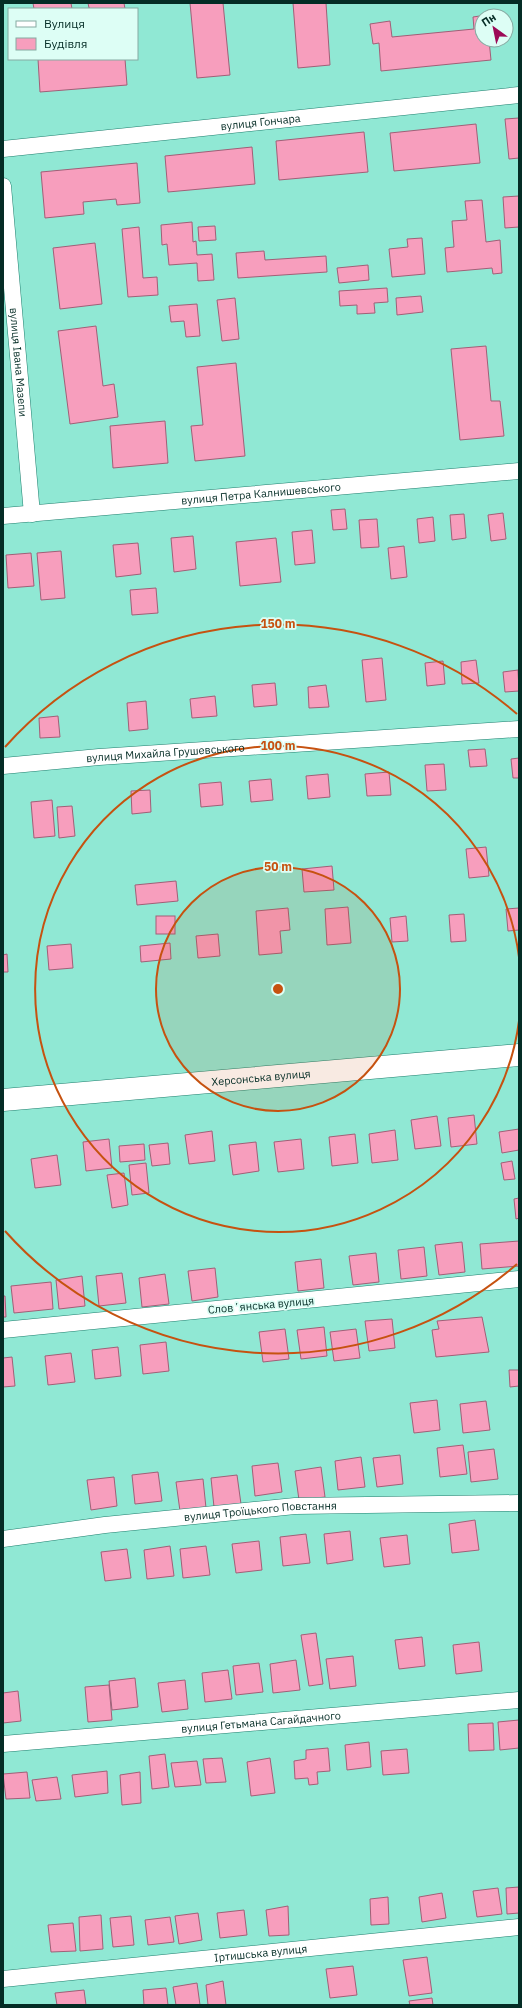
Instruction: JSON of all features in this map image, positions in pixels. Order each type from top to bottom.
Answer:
[{"type":"main road","name":"Херсонська вулиця","points":[[3,1100],[519,1055]]},
{"type":"street","name":"вулиця Гончара","points":[[3,149],[519,95]]},
{"type":"street","name":"вулиця Івана Мазепи","points":[[3,186],[32,514]]},
{"type":"street","name":"вулиця Петра Калнишевського","points":[[3,516],[519,471]]},
{"type":"street","name":"вулиця Михайла Грушевського","points":[[3,766],[107,756],[519,729]]},
{"type":"street","name":"Словʼянська вулиця","points":[[3,1330],[519,1279]]},
{"type":"street","name":"вулиця Троїцького Повстання","points":[[3,1539],[105,1525],[295,1506],[519,1503]]},
{"type":"street","name":"вулиця Гетьмана Сагайдачного","points":[[3,1744],[519,1700]]},
{"type":"street","name":"Іртишська вулиця","points":[[3,1979],[519,1927]]},
{"type":"building","points":[[33,3],[71,3],[72,8],[34,8]]},
{"type":"building","points":[[88,3],[124,3],[125,8],[89,8]]},
{"type":"building","points":[[190,3],[223,3],[230,75],[197,78]]},
{"type":"building","points":[[293,3],[326,3],[330,65],[298,68]]},
{"type":"building","points":[[390,21],[392,37],[474,29],[474,48],[490,48],[491,60],[381,71],[379,43],[373,44],[370,24]]},
{"type":"building","points":[[38,60],[125,60],[127,85],[40,92]]},
{"type":"building","points":[[519,118],[519,158],[509,159],[505,119]]},
{"type":"building","points":[[476,124],[480,163],[394,171],[390,133]]},
{"type":"building","points":[[364,132],[368,172],[279,180],[276,141]]},
{"type":"building","points":[[252,147],[255,184],[168,192],[165,156]]},
{"type":"building","points":[[137,163],[140,203],[117,205],[116,199],[83,202],[84,214],[45,218],[41,172]]},
{"type":"building","points":[[519,196],[519,227],[505,228],[503,197]]},
{"type":"building","points":[[482,200],[486,242],[500,240],[502,273],[493,274],[492,268],[447,272],[445,248],[454,247],[452,221],[467,220],[465,201]]},
{"type":"building","points":[[192,222],[193,242],[196,241],[197,255],[212,254],[214,280],[198,281],[197,263],[169,265],[167,244],[162,245],[161,225]]},
{"type":"building","points":[[215,226],[216,240],[199,241],[198,227]]},
{"type":"building","points":[[139,227],[143,278],[157,277],[158,295],[128,297],[122,229]]},
{"type":"building","points":[[422,238],[425,274],[392,277],[389,249],[408,247],[407,239]]},
{"type":"building","points":[[95,243],[102,304],[60,309],[53,248]]},
{"type":"building","points":[[264,251],[265,260],[326,256],[327,272],[238,278],[236,253]]},
{"type":"building","points":[[368,265],[369,280],[339,283],[337,268]]},
{"type":"building","points":[[387,288],[388,302],[374,303],[375,313],[357,314],[357,305],[340,306],[339,291]]},
{"type":"building","points":[[421,296],[423,312],[397,315],[396,298]]},
{"type":"building","points":[[235,298],[239,339],[222,341],[217,300]]},
{"type":"building","points":[[197,304],[200,336],[186,337],[184,321],[171,322],[169,306]]},
{"type":"building","points":[[96,326],[103,386],[114,384],[118,417],[70,424],[58,331]]},
{"type":"building","points":[[486,346],[491,401],[500,401],[504,436],[460,440],[451,349]]},
{"type":"building","points":[[236,363],[245,456],[195,461],[191,426],[203,425],[197,367]]},
{"type":"building","points":[[165,421],[168,463],[113,468],[110,426]]},
{"type":"building","points":[[345,509],[347,529],[333,530],[331,510]]},
{"type":"building","points":[[503,513],[506,539],[491,541],[488,515]]},
{"type":"building","points":[[464,514],[466,538],[452,540],[450,515]]},
{"type":"building","points":[[433,517],[435,541],[419,543],[417,519]]},
{"type":"building","points":[[377,519],[379,547],[361,548],[359,520]]},
{"type":"building","points":[[312,530],[315,563],[295,565],[292,532]]},
{"type":"building","points":[[193,536],[196,569],[174,572],[171,538]]},
{"type":"building","points":[[276,538],[281,582],[240,586],[236,542]]},
{"type":"building","points":[[138,543],[141,574],[116,577],[113,545]]},
{"type":"building","points":[[404,546],[407,577],[391,579],[388,548]]},
{"type":"building","points":[[61,551],[65,598],[41,600],[37,553]]},
{"type":"building","points":[[31,553],[34,586],[8,588],[6,555]]},
{"type":"building","points":[[156,588],[158,613],[132,615],[130,590]]},
{"type":"building","points":[[382,658],[386,700],[366,702],[362,660]]},
{"type":"building","points":[[476,660],[479,683],[462,684],[461,662]]},
{"type":"building","points":[[443,661],[445,684],[427,686],[425,663]]},
{"type":"building","points":[[518,670],[519,691],[505,692],[503,672]]},
{"type":"building","points":[[275,683],[277,705],[254,707],[252,685]]},
{"type":"building","points":[[326,685],[329,707],[309,708],[308,687]]},
{"type":"building","points":[[215,696],[217,716],[192,718],[190,699]]},
{"type":"building","points":[[146,701],[148,729],[129,731],[127,703]]},
{"type":"building","points":[[58,716],[60,737],[40,738],[39,718]]},
{"type":"building","points":[[485,749],[487,766],[470,767],[468,750]]},
{"type":"building","points":[[519,758],[519,778],[513,778],[511,759]]},
{"type":"building","points":[[444,764],[446,790],[427,791],[425,765]]},
{"type":"building","points":[[389,772],[391,795],[367,796],[365,774]]},
{"type":"building","points":[[328,774],[330,797],[308,799],[306,776]]},
{"type":"building","points":[[271,779],[273,800],[251,802],[249,781]]},
{"type":"building","points":[[221,782],[223,805],[201,807],[199,784]]},
{"type":"building","points":[[150,790],[151,812],[132,814],[131,791]]},
{"type":"building","points":[[52,800],[55,836],[34,838],[31,802]]},
{"type":"building","points":[[72,806],[75,836],[59,838],[57,807]]},
{"type":"building","points":[[486,847],[489,876],[469,878],[466,849]]},
{"type":"building","points":[[332,866],[334,890],[304,892],[302,869]]},
{"type":"building","points":[[176,881],[178,901],[137,905],[135,885]]},
{"type":"building","points":[[348,907],[351,943],[327,945],[325,909]]},
{"type":"building","points":[[288,908],[290,930],[280,931],[282,953],[259,955],[256,911]]},
{"type":"building","points":[[519,908],[519,930],[508,931],[506,909]]},
{"type":"building","points":[[464,914],[466,941],[451,942],[449,915]]},
{"type":"building","points":[[156,916],[175,916],[175,934],[156,934]]},
{"type":"building","points":[[406,916],[408,941],[392,942],[390,918]]},
{"type":"building","points":[[218,934],[220,956],[198,958],[196,936]]},
{"type":"building","points":[[170,943],[171,959],[141,962],[140,946]]},
{"type":"building","points":[[71,944],[73,968],[49,970],[47,946]]},
{"type":"building","points":[[7,954],[8,972],[3,972],[3,955]]},
{"type":"building","points":[[474,1115],[477,1144],[451,1147],[448,1118]]},
{"type":"building","points":[[437,1116],[441,1146],[415,1149],[411,1120]]},
{"type":"building","points":[[519,1129],[519,1150],[502,1153],[499,1132]]},
{"type":"building","points":[[395,1130],[398,1160],[372,1163],[369,1134]]},
{"type":"building","points":[[212,1131],[215,1161],[189,1164],[185,1135]]},
{"type":"building","points":[[355,1134],[358,1163],[332,1166],[329,1137]]},
{"type":"building","points":[[109,1139],[112,1168],[86,1171],[83,1142]]},
{"type":"building","points":[[301,1139],[304,1169],[278,1172],[274,1142]]},
{"type":"building","points":[[256,1142],[259,1171],[233,1175],[229,1145]]},
{"type":"building","points":[[168,1143],[170,1164],[152,1166],[149,1145]]},
{"type":"building","points":[[144,1144],[145,1160],[120,1162],[119,1146]]},
{"type":"building","points":[[57,1155],[61,1185],[35,1188],[31,1159]]},
{"type":"building","points":[[512,1161],[515,1179],[504,1180],[501,1163]]},
{"type":"building","points":[[146,1163],[149,1193],[132,1195],[129,1165]]},
{"type":"building","points":[[124,1173],[128,1205],[112,1208],[107,1175]]},
{"type":"building","points":[[519,1198],[519,1218],[516,1219],[514,1199]]},
{"type":"building","points":[[519,1241],[519,1266],[482,1269],[480,1244]]},
{"type":"building","points":[[462,1242],[465,1272],[439,1275],[435,1245]]},
{"type":"building","points":[[424,1247],[427,1276],[401,1279],[398,1250]]},
{"type":"building","points":[[376,1253],[379,1282],[353,1285],[349,1256]]},
{"type":"building","points":[[321,1259],[324,1288],[298,1291],[295,1262]]},
{"type":"building","points":[[215,1268],[218,1297],[192,1301],[188,1271]]},
{"type":"building","points":[[122,1273],[126,1303],[99,1306],[96,1276]]},
{"type":"building","points":[[165,1274],[169,1304],[142,1307],[139,1278]]},
{"type":"building","points":[[82,1276],[85,1306],[59,1309],[56,1280]]},
{"type":"building","points":[[51,1282],[53,1309],[14,1313],[11,1286]]},
{"type":"building","points":[[3,1296],[5,1296],[6,1317],[3,1317]]},
{"type":"building","points":[[482,1317],[489,1352],[436,1357],[432,1330],[439,1329],[437,1321]]},
{"type":"building","points":[[392,1319],[395,1348],[369,1351],[365,1321]]},
{"type":"building","points":[[324,1327],[327,1356],[301,1359],[297,1330]]},
{"type":"building","points":[[285,1329],[289,1359],[263,1362],[259,1332]]},
{"type":"building","points":[[356,1329],[360,1358],[334,1361],[330,1332]]},
{"type":"building","points":[[166,1342],[169,1371],[143,1374],[140,1345]]},
{"type":"building","points":[[118,1347],[121,1376],[95,1379],[92,1350]]},
{"type":"building","points":[[71,1353],[75,1382],[48,1385],[45,1356]]},
{"type":"building","points":[[12,1357],[15,1386],[3,1387],[3,1358]]},
{"type":"building","points":[[509,1370],[519,1370],[519,1386],[510,1387]]},
{"type":"building","points":[[437,1400],[440,1430],[414,1433],[410,1403]]},
{"type":"building","points":[[486,1401],[490,1430],[463,1433],[460,1404]]},
{"type":"building","points":[[463,1445],[467,1474],[440,1477],[437,1448]]},
{"type":"building","points":[[494,1449],[498,1479],[471,1482],[468,1452]]},
{"type":"building","points":[[400,1455],[403,1484],[377,1487],[373,1458]]},
{"type":"building","points":[[361,1457],[365,1487],[338,1490],[335,1461]]},
{"type":"building","points":[[278,1463],[282,1492],[255,1496],[252,1466]]},
{"type":"building","points":[[321,1467],[325,1497],[299,1500],[295,1471]]},
{"type":"building","points":[[158,1472],[162,1501],[135,1504],[132,1475]]},
{"type":"building","points":[[237,1475],[241,1504],[214,1507],[211,1478]]},
{"type":"building","points":[[114,1477],[117,1506],[91,1510],[87,1480]]},
{"type":"building","points":[[203,1479],[206,1508],[180,1511],[176,1482]]},
{"type":"building","points":[[475,1520],[479,1550],[452,1553],[449,1524]]},
{"type":"building","points":[[350,1531],[353,1560],[327,1564],[324,1534]]},
{"type":"building","points":[[306,1534],[310,1563],[283,1566],[280,1537]]},
{"type":"building","points":[[407,1535],[410,1564],[384,1567],[380,1538]]},
{"type":"building","points":[[259,1541],[262,1570],[236,1573],[232,1544]]},
{"type":"building","points":[[170,1546],[174,1576],[147,1579],[144,1550]]},
{"type":"building","points":[[206,1546],[210,1575],[183,1578],[180,1549]]},
{"type":"building","points":[[127,1549],[131,1578],[105,1581],[101,1552]]},
{"type":"building","points":[[316,1633],[323,1684],[309,1686],[301,1635]]},
{"type":"building","points":[[422,1637],[425,1666],[399,1669],[395,1640]]},
{"type":"building","points":[[479,1642],[482,1671],[456,1674],[453,1645]]},
{"type":"building","points":[[353,1656],[356,1686],[330,1689],[326,1659]]},
{"type":"building","points":[[296,1660],[300,1690],[273,1693],[270,1664]]},
{"type":"building","points":[[259,1663],[263,1692],[236,1695],[233,1666]]},
{"type":"building","points":[[228,1670],[232,1699],[205,1702],[202,1673]]},
{"type":"building","points":[[135,1678],[138,1707],[112,1710],[109,1681]]},
{"type":"building","points":[[185,1680],[188,1709],[162,1712],[158,1683]]},
{"type":"building","points":[[109,1685],[112,1720],[88,1722],[85,1687]]},
{"type":"building","points":[[18,1691],[21,1721],[3,1723],[3,1693]]},
{"type":"building","points":[[519,1720],[519,1748],[500,1750],[498,1722]]},
{"type":"building","points":[[493,1723],[494,1750],[469,1751],[468,1724]]},
{"type":"building","points":[[369,1742],[371,1767],[347,1770],[345,1745]]},
{"type":"building","points":[[328,1748],[330,1771],[317,1772],[318,1784],[309,1785],[308,1778],[295,1779],[294,1761],[306,1759],[306,1750]]},
{"type":"building","points":[[407,1749],[409,1773],[383,1775],[381,1751]]},
{"type":"building","points":[[165,1754],[169,1787],[152,1789],[149,1756]]},
{"type":"building","points":[[222,1758],[226,1782],[206,1783],[203,1759]]},
{"type":"building","points":[[270,1758],[275,1793],[251,1796],[247,1762]]},
{"type":"building","points":[[197,1761],[201,1785],[175,1787],[171,1763]]},
{"type":"building","points":[[107,1771],[108,1793],[75,1797],[72,1775]]},
{"type":"building","points":[[27,1772],[30,1798],[6,1799],[3,1774]]},
{"type":"building","points":[[140,1772],[141,1803],[122,1805],[120,1775]]},
{"type":"building","points":[[57,1777],[61,1799],[36,1801],[32,1780]]},
{"type":"building","points":[[519,1887],[519,1913],[507,1914],[506,1888]]},
{"type":"building","points":[[498,1888],[502,1914],[477,1917],[473,1891]]},
{"type":"building","points":[[442,1893],[446,1918],[422,1922],[419,1897]]},
{"type":"building","points":[[388,1897],[389,1924],[371,1925],[370,1899]]},
{"type":"building","points":[[288,1906],[289,1935],[269,1936],[266,1910]]},
{"type":"building","points":[[244,1910],[247,1935],[220,1938],[217,1913]]},
{"type":"building","points":[[198,1913],[202,1940],[179,1944],[175,1916]]},
{"type":"building","points":[[101,1915],[103,1949],[80,1951],[79,1917]]},
{"type":"building","points":[[131,1916],[134,1945],[113,1947],[110,1918]]},
{"type":"building","points":[[170,1917],[174,1942],[148,1945],[145,1920]]},
{"type":"building","points":[[73,1923],[76,1951],[51,1952],[48,1925]]},
{"type":"building","points":[[427,1957],[432,1993],[409,1996],[403,1960]]},
{"type":"building","points":[[353,1966],[357,1995],[330,1998],[326,1969]]},
{"type":"building","points":[[223,1981],[226,2005],[208,2005],[206,1985]]},
{"type":"building","points":[[197,1983],[200,2005],[176,2005],[173,1987]]},
{"type":"building","points":[[166,1988],[168,2005],[144,2005],[143,1990]]},
{"type":"building","points":[[84,1990],[86,2005],[57,2005],[55,1993]]},
{"type":"building","points":[[432,1998],[433,2005],[410,2005],[409,2001]]}]
